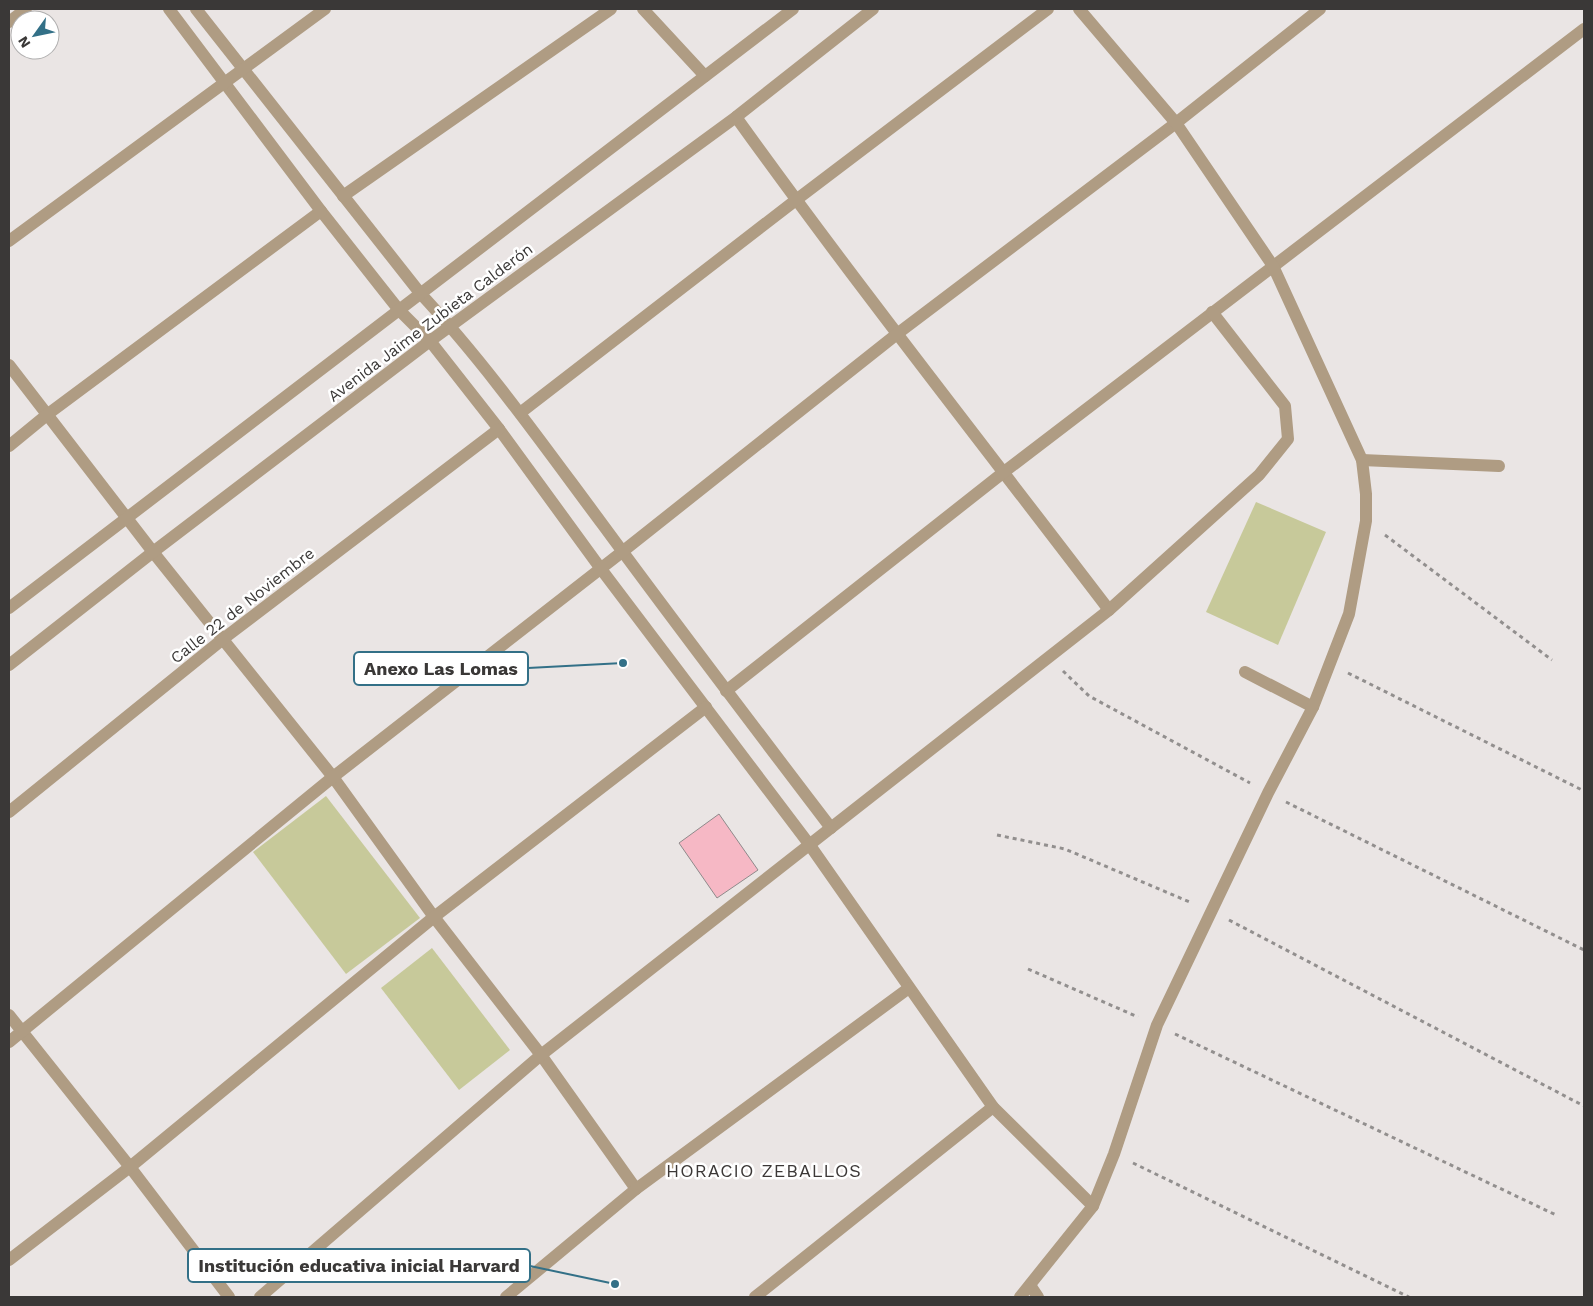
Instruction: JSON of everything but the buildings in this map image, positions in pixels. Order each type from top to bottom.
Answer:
[{"type":"street","points":[[9,22],[26,9]]},
{"type":"street","points":[[169,9],[321,211],[399,310],[430,341],[499,429],[809,844],[992,1107],[1093,1206]]},
{"type":"street","points":[[196,9],[420,293],[450,326],[520,413],[726,691],[831,828]]},
{"type":"street","points":[[9,241],[325,9]]},
{"type":"street","points":[[343,196],[611,9]]},
{"type":"street","points":[[643,9],[705,76]]},
{"type":"street","name":"Avenida Jaime Zubieta Calderón","points":[[9,608],[793,9]]},
{"type":"street","name":"Avenida Jaime Zubieta Calderón","points":[[9,666],[153,552],[430,341],[736,117],[873,9]]},
{"type":"street","points":[[520,413],[1048,9]]},
{"type":"street","points":[[1020,1297],[1093,1206],[1114,1154],[1157,1026],[1268,793],[1313,707],[1349,614],[1366,521],[1366,494],[1362,460],[1272,266],[1176,123],[1079,9]]},
{"type":"street","points":[[9,1042],[333,777],[622,552],[897,334],[1176,123],[1320,9]]},
{"type":"street","points":[[726,691],[1004,472],[1584,29]]},
{"type":"street","points":[[736,117],[897,334],[1109,610]]},
{"type":"street","points":[[9,446],[48,414],[321,211]]},
{"type":"street","points":[[260,1297],[541,1055],[1109,610],[1260,475],[1288,439],[1285,406],[1212,312]]},
{"type":"street","points":[[9,365],[153,552],[333,777],[434,917],[541,1055],[636,1189]]},
{"type":"street","name":"Calle 22 de Noviembre","points":[[9,812],[223,639],[499,429]]},
{"type":"street","points":[[1362,460],[1499,466]]},
{"type":"street","points":[[1245,672],[1313,707]]},
{"type":"street","points":[[9,1260],[130,1167],[434,917],[706,707]]},
{"type":"street","points":[[506,1297],[636,1189],[909,988]]},
{"type":"street","points":[[9,1015],[130,1167],[229,1297]]},
{"type":"street","points":[[755,1297],[992,1107]]},
{"type":"street","points":[[1030,1285],[1038,1297]]},
{"type":"path","points":[[1366,521],[1552,660]]},
{"type":"path","points":[[1047,658],[1089,696],[1268,793],[1584,950]]},
{"type":"path","points":[[1330,663],[1584,791]]},
{"type":"path","points":[[997,835],[1065,849],[1212,911],[1584,1106]]},
{"type":"path","points":[[1028,969],[1157,1026],[1556,1215]]},
{"type":"path","points":[[1114,1154],[1409,1297]]},
{"type":"green space","points":[[1256,502],[1326,532],[1278,645],[1206,612]]},
{"type":"green space","points":[[326,796],[420,918],[346,974],[253,852]]},
{"type":"green space","points":[[432,948],[510,1050],[459,1090],[381,988]]},
{"type":"place","name":"Anexo Las Lomas","points":[[623,663]]},
{"type":"place","name":"Institución educativa inicial Harvard","points":[[615,1284]]},
{"type":"district","name":"HORACIO ZEBALLOS","points":[[764,1171]]}]
